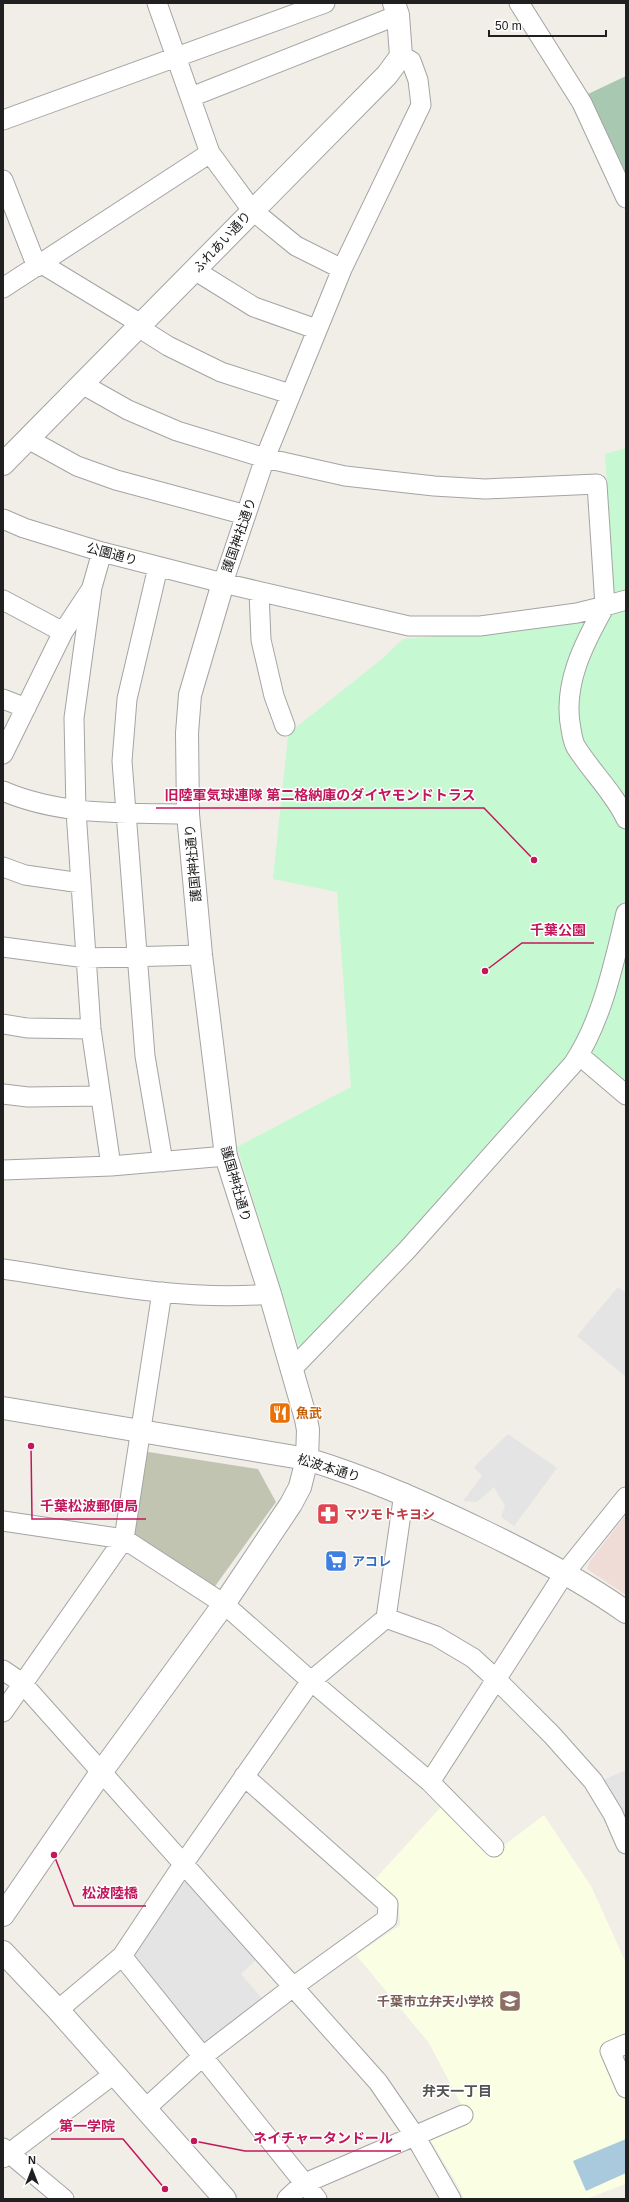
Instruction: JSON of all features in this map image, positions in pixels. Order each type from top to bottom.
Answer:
[{"type":"street","points":[[157,3],[178,57],[210,153],[252,210],[296,246],[342,268]]},
{"type":"street","points":[[3,120],[325,3]]},
{"type":"street","points":[[519,3],[582,103],[626,198]]},
{"type":"street","points":[[191,97],[396,9],[401,56]]},
{"type":"street","name":"ふれあい通り","points":[[3,464],[139,325],[196,271],[252,210],[387,75],[401,56]]},
{"type":"street","name":"護国神社通り","points":[[3,1915],[102,1771],[224,1604],[291,1504],[300,1487],[307,1459],[308,1430],[292,1369],[226,1156],[201,955],[188,814],[186,733],[190,695],[223,584],[265,458],[342,268],[421,105],[418,80],[412,61],[401,56]]},
{"type":"street","points":[[3,288],[210,153]]},
{"type":"street","points":[[3,180],[40,265],[139,325],[168,346],[221,372],[290,394]]},
{"type":"street","points":[[196,271],[254,307],[316,329]]},
{"type":"street","points":[[82,384],[128,410],[177,431],[265,458],[345,476],[434,486],[485,489],[597,484],[606,606],[589,635],[574,672],[570,692],[570,724],[574,745],[626,819]]},
{"type":"street","points":[[28,439],[77,466],[116,480],[246,516]]},
{"type":"street","name":"公園通り","points":[[3,519],[24,528],[102,552],[158,567],[223,584],[409,626],[480,626],[577,613],[626,600]]},
{"type":"street","points":[[102,552],[92,587],[74,718],[76,811],[91,1029],[111,1166]]},
{"type":"street","points":[[158,567],[127,699],[122,761],[145,1056],[163,1162]]},
{"type":"street","points":[[3,754],[63,632],[92,587]]},
{"type":"street","points":[[259,592],[261,640],[274,696],[285,726]]},
{"type":"street","points":[[3,600],[63,632]]},
{"type":"street","points":[[3,699],[26,708]]},
{"type":"street","points":[[3,791],[17,797],[76,811],[188,814]]},
{"type":"street","points":[[3,867],[25,875],[81,883]]},
{"type":"street","points":[[292,1369],[408,1250],[574,1064],[599,1008],[612,971],[626,913]]},
{"type":"street","points":[[3,947],[86,958],[201,955]]},
{"type":"street","points":[[3,1024],[27,1028],[91,1029]]},
{"type":"street","points":[[579,1055],[626,1095]]},
{"type":"street","points":[[3,1094],[28,1097],[100,1096]]},
{"type":"street","points":[[3,1172],[111,1166],[226,1156]]},
{"type":"street","points":[[3,1269],[162,1292],[213,1296],[270,1294]]},
{"type":"street","points":[[3,1712],[124,1539],[162,1292]]},
{"type":"street","name":"松波本通り","points":[[3,1408],[307,1459],[404,1493],[508,1543],[594,1589],[626,1612]]},
{"type":"street","points":[[58,2010],[122,1956],[184,1863],[311,1681],[386,1618],[404,1493]]},
{"type":"street","points":[[430,1782],[564,1574],[626,1497]]},
{"type":"street","points":[[3,1521],[124,1539],[224,1604],[311,1681],[430,1782],[494,1847]]},
{"type":"street","points":[[386,1618],[436,1636],[473,1658],[497,1680],[552,1735],[593,1781],[613,1814],[626,1844]]},
{"type":"street","points":[[3,1670],[22,1683],[378,2082],[415,2136],[451,2199]]},
{"type":"street","points":[[145,2109],[202,2057],[293,1987],[387,1919],[388,1904],[244,1776]]},
{"type":"street","points":[[4,1955],[58,2010],[225,2199]]},
{"type":"street","points":[[122,1956],[303,2184],[317,2199]]},
{"type":"street","points":[[618,2048],[626,2088]]},
{"type":"street","points":[[64,2199],[5,2153],[114,2074]]},
{"type":"street","points":[[287,2199],[303,2184],[463,2116]]},
{"type":"shaded area","points":[[626,76],[626,181],[586,95]]},
{"type":"shaded area","points":[[618,1287],[626,1293],[626,1377],[577,1336]]},
{"type":"shaded area","points":[[508,1434],[557,1468],[514,1526],[501,1517],[505,1506],[494,1487],[477,1502],[463,1501],[482,1476],[474,1467]]},
{"type":"shaded area","points":[[142,1451],[258,1469],[276,1502],[213,1589],[129,1537]]},
{"type":"shaded area","points":[[626,1515],[626,1595],[587,1569],[590,1561]]},
{"type":"shaded area","points":[[626,1770],[626,1831],[599,1782]]},
{"type":"shaded area","name":"千葉市立弁天小学校","points":[[440,1808],[448,1808],[491,1855],[544,1815],[591,1886],[626,1963],[626,2039],[603,2049],[626,2101],[626,2184],[586,2199],[464,2199],[456,2182],[421,2125],[462,2106],[429,2043],[356,1955],[400,1925],[399,1906],[375,1887],[376,1878]]},
{"type":"shaded area","points":[[180,1882],[188,1882],[257,1959],[241,1974],[264,2001],[207,2044],[201,2043],[132,1958],[133,1951]]},
{"type":"green space","points":[[626,448],[626,1094],[573,1051],[455,1186],[305,1347],[298,1345],[237,1147],[351,1087],[337,892],[273,879],[288,736],[294,729],[382,659],[403,639],[488,632],[612,613],[614,593],[605,454]]},
{"type":"water","points":[[626,2139],[626,2173],[586,2191],[573,2161]]},
{"type":"place","name":"旧陸軍気球連隊 第二格納庫のダイヤモンドトラス","points":[[534,860]]},
{"type":"place","name":"千葉公園","points":[[485,971]]},
{"type":"place","name":"魚武","points":[[280,1413]]},
{"type":"place","name":"千葉松波郵便局","points":[[31,1446]]},
{"type":"place","name":"マツモトキヨシ","points":[[328,1514]]},
{"type":"place","name":"アコレ","points":[[336,1561]]},
{"type":"place","name":"松波陸橋","points":[[54,1855]]},
{"type":"place","name":"千葉市立弁天小学校","points":[[510,2001]]},
{"type":"place","name":"ネイチャータンドール","points":[[194,2141]]},
{"type":"place","name":"第一学院","points":[[165,2189]]},
{"type":"district","name":"弁天一丁目","points":[[457,2091]]}]
